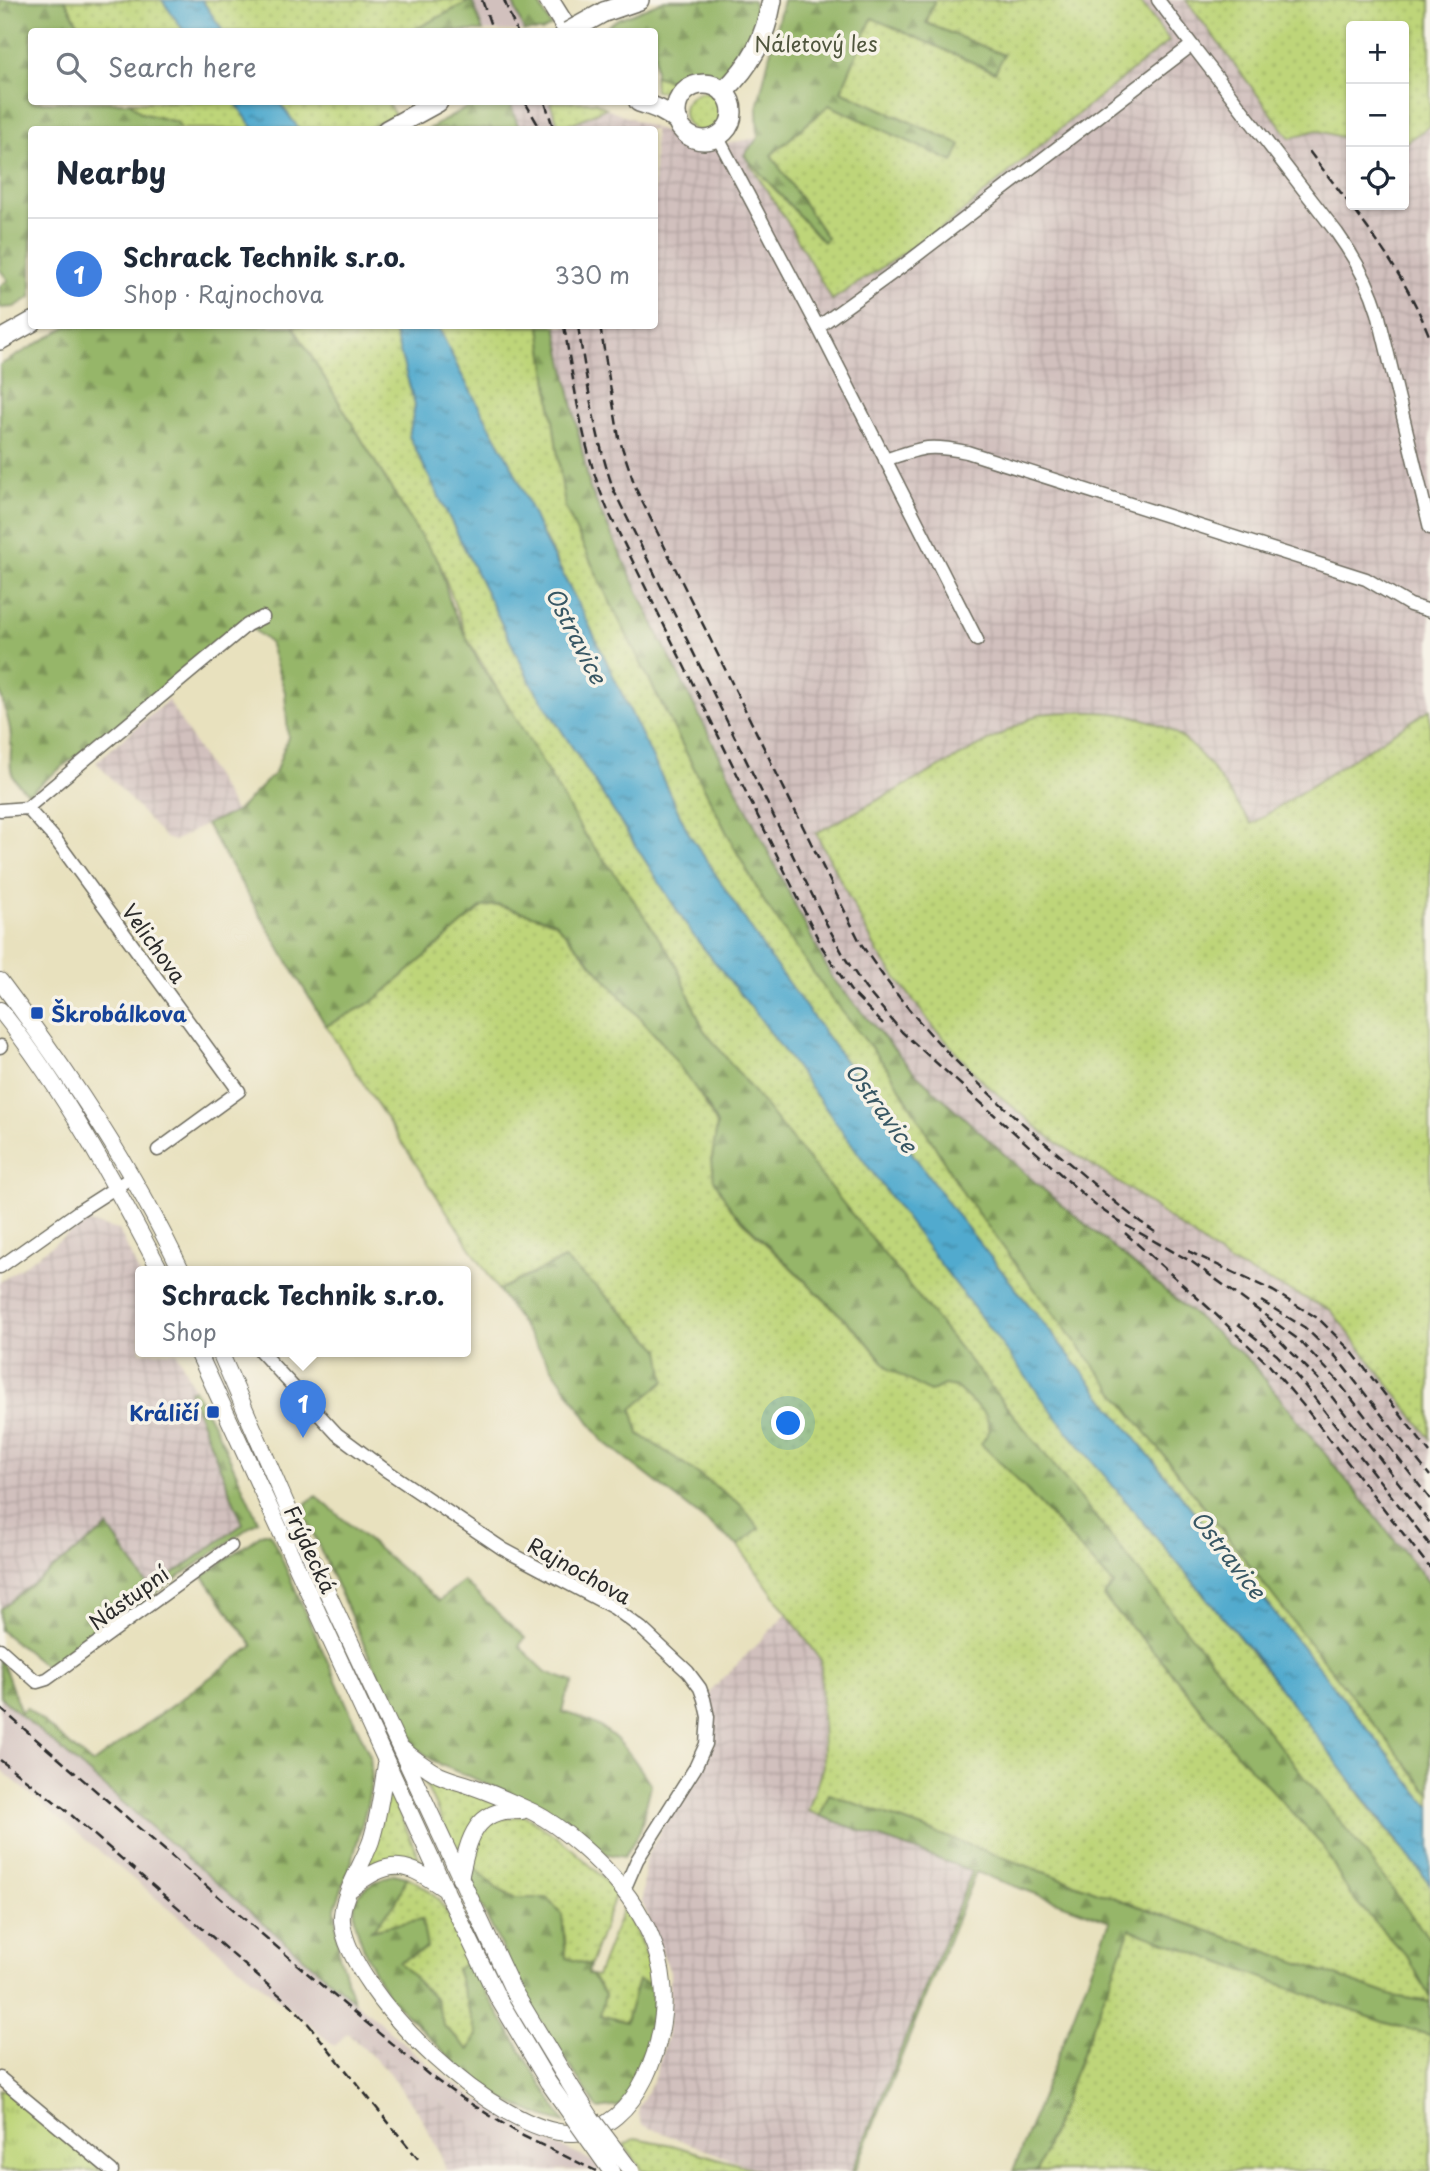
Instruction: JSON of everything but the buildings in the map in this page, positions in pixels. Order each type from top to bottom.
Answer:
[{"type":"main road","points":[[543,0],[559,28]]},
{"type":"main road","points":[[548,0],[566,28]]},
{"type":"main road","points":[[575,28],[625,0]]},
{"type":"main road","points":[[604,12],[639,0]]},
{"type":"main road","points":[[760,0],[763,33]]},
{"type":"main road","points":[[723,92],[749,65],[756,53],[772,0]]},
{"type":"main road","points":[[647,105],[670,114],[686,132],[697,138],[717,136],[731,118],[730,104],[723,92],[714,86],[702,84],[673,97],[658,95]]},
{"type":"main road","points":[[678,122],[677,108],[682,94]]},
{"type":"main road","points":[[394,126],[433,105]]},
{"type":"main road","points":[[0,340],[28,324]]},
{"type":"main road","points":[[0,981],[88,1104],[132,1177],[180,1266]]},
{"type":"main road","points":[[0,1010],[72,1113],[116,1187],[158,1266]]},
{"type":"main road","name":"Frýdecká","points":[[200,1357],[386,1763],[498,1998],[548,2082],[611,2171]]},
{"type":"main road","name":"Frýdecká","points":[[222,1357],[287,1506],[513,1990],[569,2083],[631,2171]]},
{"type":"main road","points":[[386,1763],[374,1831],[350,1890],[342,1918],[348,1946],[367,1980],[409,2032],[456,2077],[487,2099],[545,2128],[574,2133],[590,2130],[601,2124],[629,2102],[644,2081],[662,2028],[664,1999],[659,1963],[646,1929],[624,1890],[576,1843],[534,1813],[437,1773],[400,1747]]},
{"type":"main road","points":[[460,1880],[468,1844],[482,1821],[503,1810],[534,1813]]},
{"type":"main road","points":[[350,1890],[378,1870],[401,1866],[424,1875],[446,1891]]},
{"type":"street","points":[[1158,0],[1337,233],[1366,281],[1378,313],[1430,528]]},
{"type":"street","points":[[818,327],[915,257],[1192,45]]},
{"type":"street","points":[[717,136],[818,327],[977,640]]},
{"type":"street","points":[[885,460],[927,447],[967,453],[1366,579],[1410,605],[1430,611]]},
{"type":"street","points":[[0,810],[27,808],[247,625],[262,617]]},
{"type":"street","name":"Velichova","points":[[27,808],[56,840],[239,1091],[158,1150]]},
{"type":"street","points":[[0,1267],[132,1177]]},
{"type":"street","name":"Rajnochova","points":[[266,1357],[337,1434],[358,1450],[503,1549],[614,1608],[641,1628],[696,1682],[706,1705],[706,1744],[695,1768],[637,1860],[624,1890]]},
{"type":"street","name":"Nástupní","points":[[0,1648],[37,1682],[47,1679],[231,1546]]},
{"type":"street","points":[[0,2078],[112,2171]]},
{"type":"shaded area","points":[[472,0],[512,0],[523,28],[482,28]]},
{"type":"shaded area","points":[[1139,0],[1186,0],[1290,138],[1316,130],[1346,139],[1346,210],[1409,210],[1409,140],[1430,126],[1430,709],[1341,766],[1049,1137],[1136,1194],[1230,1263],[1331,1310],[1430,1438],[1430,1585],[1251,1362],[1037,1184],[914,1072],[832,978],[658,634],[590,489],[557,329],[658,329],[658,129],[701,147],[758,138],[788,223],[832,300],[1068,122],[1169,42]]},
{"type":"shaded area","points":[[511,105],[551,105],[559,126],[518,126]]},
{"type":"shaded area","points":[[606,108],[650,126],[567,126]]},
{"type":"shaded area","points":[[168,700],[236,812],[174,841],[165,838],[96,762]]},
{"type":"shaded area","points":[[85,1222],[119,1230],[136,1266],[135,1357],[179,1357],[194,1389],[189,1392],[243,1523],[151,1590],[107,1528],[0,1609],[0,1282]]},
{"type":"shaded area","points":[[788,1612],[821,1660],[823,1766],[808,1811],[972,1871],[852,2171],[761,2171],[642,2125],[638,2114],[653,2081],[667,2037],[670,2005],[670,1972],[642,1902],[645,1860],[700,1756],[711,1691]]},
{"type":"shaded area","points":[[0,1697],[434,2069],[529,2130],[616,2171],[555,2170],[452,2110],[366,2041],[347,2033],[335,2046],[0,1769]]},
{"type":"shaded area","points":[[347,2033],[366,2041],[452,2110],[559,2171],[446,2171],[441,2155],[417,2110],[386,2069]]},
{"type":"green space","points":[[0,0],[65,0],[80,28],[28,28],[28,105],[133,105],[141,113],[176,122],[179,126],[28,126],[28,299],[14,307],[0,308],[0,286],[8,280],[0,270]]},
{"type":"green space","points":[[65,0],[162,0],[182,28],[80,28]]},
{"type":"green space","points":[[202,0],[472,0],[418,28],[220,28]]},
{"type":"green space","points":[[472,0],[482,28],[418,28]]},
{"type":"green space","points":[[512,0],[537,0],[551,26],[523,28]]},
{"type":"green space","points":[[665,0],[753,0],[756,24],[749,45],[728,73],[723,76],[669,80],[658,77],[658,28],[605,28],[616,20]]},
{"type":"green space","name":"Náletový les","points":[[783,0],[935,0],[926,23],[1004,55],[995,72],[872,18],[841,91],[961,145],[953,162],[829,105],[771,155],[827,238],[823,242],[744,155],[758,138],[757,108]]},
{"type":"green space","points":[[935,0],[1139,0],[1169,41],[1068,122],[951,222],[832,300],[788,223],[744,155],[823,242],[827,238],[771,155],[829,105],[953,161],[960,144],[841,91],[872,17],[994,72],[1003,55],[926,23]]},
{"type":"green space","points":[[1186,0],[1430,0],[1430,126],[1409,140],[1409,21],[1346,21],[1346,139],[1316,130],[1290,138]]},
{"type":"green space","points":[[658,77],[669,80],[692,79],[675,89],[658,91]]},
{"type":"green space","points":[[704,92],[718,98],[724,112],[718,126],[704,132],[690,126],[684,112],[690,98]]},
{"type":"green space","points":[[133,105],[237,105],[252,126],[179,126],[176,122],[141,113]]},
{"type":"green space","points":[[281,105],[389,105],[395,115],[373,126],[297,126]]},
{"type":"green space","points":[[472,105],[511,105],[518,126],[434,126]]},
{"type":"green space","points":[[551,105],[600,105],[606,108],[567,126],[559,126]]},
{"type":"green space","points":[[63,329],[295,329],[417,531],[439,562],[451,606],[479,663],[513,713],[584,834],[620,880],[675,962],[703,1029],[1360,1846],[1430,1940],[1430,1998],[1410,1960],[1350,1895],[1324,1847],[1235,1751],[1158,1656],[1104,1598],[1114,1585],[981,1444],[990,1430],[986,1415],[956,1387],[944,1385],[930,1392],[889,1369],[863,1337],[731,1209],[714,1180],[712,1159],[717,1125],[708,1106],[664,1045],[555,922],[499,905],[482,907],[374,1001],[326,1026],[206,824],[236,812],[275,773],[288,737],[285,692],[269,642],[243,621],[93,747],[86,748],[29,793],[20,786],[12,772],[10,729],[0,691],[0,365]]},
{"type":"green space","points":[[295,329],[394,331],[415,405],[409,436],[531,683],[693,935],[759,1017],[913,1228],[1145,1524],[1326,1747],[1430,1884],[1430,1940],[1311,1786],[703,1029],[675,962],[584,834],[468,640],[441,567]]},
{"type":"green space","points":[[439,329],[540,329],[565,507],[606,594],[765,903],[829,995],[889,1070],[965,1196],[1312,1646],[1430,1794],[1430,1807],[957,1215],[770,958],[688,832],[588,623]]},
{"type":"green space","points":[[540,329],[557,329],[590,489],[658,634],[832,978],[914,1072],[1037,1184],[1251,1362],[1430,1584],[1430,1794],[1312,1646],[965,1196],[889,1070],[829,995],[765,903],[606,594],[565,507]]},
{"type":"green space","points":[[1430,709],[1430,1438],[1331,1310],[1230,1263],[1136,1194],[1049,1137],[981,1080],[931,1024],[878,953],[816,833],[1039,714],[1081,712],[1103,712],[1144,719],[1181,737],[1205,759],[1252,824]]},
{"type":"green space","points":[[499,905],[555,922],[664,1045],[694,1084],[717,1125],[712,1159],[731,1209],[747,1226],[863,1337],[889,1369],[956,1387],[986,1415],[990,1430],[982,1444],[1114,1585],[1105,1594],[1105,1599],[1158,1656],[1235,1751],[1324,1847],[1350,1895],[1410,1960],[1430,2002],[1393,1996],[829,1794],[820,1816],[808,1811],[823,1766],[821,1660],[738,1546],[758,1528],[741,1505],[639,1434],[632,1409],[660,1349],[564,1259],[498,1290],[326,1026],[374,1001],[482,907]]},
{"type":"green space","points":[[564,1259],[660,1349],[665,1381],[632,1409],[639,1434],[741,1505],[759,1528],[738,1546],[602,1440],[498,1290]]},
{"type":"green space","points":[[194,1389],[222,1441],[258,1521],[49,1669],[0,1630],[0,1609],[108,1527],[151,1590],[243,1524],[189,1391]]},
{"type":"green space","points":[[316,1496],[439,1601],[463,1581],[525,1638],[519,1646],[546,1672],[573,1682],[562,1712],[593,1723],[615,1738],[625,1747],[651,1785],[640,1831],[624,1857],[603,1853],[538,1805],[436,1763],[408,1741],[307,1520],[306,1503]]},
{"type":"green space","points":[[263,1533],[270,1533],[370,1756],[372,1779],[367,1805],[353,1858],[335,1908],[339,1955],[353,2000],[0,1697],[0,1656],[21,1712],[26,1707],[92,1764],[253,1646],[203,1576]]},
{"type":"green space","points":[[418,1768],[506,1804],[459,1857]]},
{"type":"green space","points":[[388,1787],[423,1867],[364,1873]]},
{"type":"green space","points":[[829,1794],[1393,1996],[1430,2002],[1430,2035],[1383,2022],[1130,1929],[1037,2171],[1013,2171],[1110,1921],[976,1872],[858,2164],[855,2171],[852,2171],[972,1871],[820,1816]]},
{"type":"green space","points":[[524,1815],[573,1850],[616,1893],[590,1965],[566,1958],[565,1936],[548,1898],[515,1898],[496,1888],[469,1862],[476,1840],[491,1821]]},
{"type":"green space","points":[[469,1862],[496,1888],[514,1898],[548,1898],[562,1915],[566,1958],[590,1965],[588,1974],[605,1995],[600,2015],[626,2022],[638,1980],[653,1985],[655,2015],[639,2082],[619,2106],[598,2109],[528,2002],[473,1889]]},
{"type":"green space","points":[[394,1874],[407,1877],[395,1904],[371,1930],[422,1919],[427,1948],[399,1962],[436,2000],[444,2026],[469,2050],[477,2035],[456,1968],[468,1963],[565,2123],[524,2109],[486,2088],[449,2057],[388,1995],[363,1946],[355,1917],[355,1905],[358,1896],[366,1888]]},
{"type":"green space","points":[[407,1877],[421,1884],[440,1902],[453,1924],[468,1963],[456,1969],[477,2035],[469,2050],[444,2026],[436,2000],[398,1962],[422,1919],[370,1930],[395,1904]]},
{"type":"green space","points":[[623,1908],[642,1945],[653,1985],[638,1981],[626,2022],[600,2015],[605,1995],[591,1975],[597,1976]]},
{"type":"green space","points":[[1130,1928],[1383,2022],[1430,2035],[1430,2171],[1037,2171]]},
{"type":"green space","points":[[4,2089],[102,2171],[0,2171],[0,2091]]},
{"type":"green space","points":[[635,2138],[672,2145],[761,2171],[643,2171],[624,2145]]},
{"type":"water","points":[[162,0],[202,0],[221,28],[182,28]]},
{"type":"water","points":[[237,105],[281,105],[297,126],[252,126]]},
{"type":"water","name":"Ostravice","points":[[392,329],[439,329],[513,468],[544,539],[588,623],[688,832],[770,958],[957,1215],[1430,1807],[1430,1884],[1253,1653],[1068,1432],[913,1228],[759,1017],[693,935],[531,683],[409,436],[415,405]]},
{"type":"railway","points":[[482,0],[492,28]]},
{"type":"railway","points":[[504,0],[515,28]]},
{"type":"railway","points":[[527,105],[539,126]]},
{"type":"railway","points":[[546,105],[553,126]]},
{"type":"railway","points":[[1309,151],[1392,263],[1430,338]]},
{"type":"railway","points":[[565,329],[586,444],[609,513],[822,947],[850,990],[886,1027]]},
{"type":"railway","points":[[578,329],[588,389],[614,491],[825,921],[865,988],[902,1032],[1095,1205],[1118,1221],[1192,1262],[1299,1340],[1337,1380],[1430,1499]]},
{"type":"railway","points":[[601,329],[619,438],[636,489],[860,942],[904,1004],[979,1084],[1108,1196],[1155,1232]]},
{"type":"railway","points":[[1125,1233],[1269,1365],[1430,1568]]},
{"type":"railway","points":[[1188,1251],[1273,1291],[1319,1319],[1352,1352],[1430,1453]]},
{"type":"railway","points":[[1261,1301],[1304,1327],[1336,1357],[1430,1476]]},
{"type":"railway","points":[[1259,1320],[1318,1379],[1430,1523]]},
{"type":"railway","points":[[1238,1324],[1277,1355],[1301,1381],[1430,1545]]},
{"type":"railway","points":[[0,1708],[429,2075],[523,2136],[596,2171]]},
{"type":"railway","points":[[0,1760],[63,1808],[291,2005],[419,2160]]},
{"type":"place","name":"Škrobálkova","points":[[37,1013]]},
{"type":"place","name":"Králičí","points":[[213,1412]]},
{"type":"place","name":"Schrack Technik s.r.o.","points":[[303,1438]]}]
